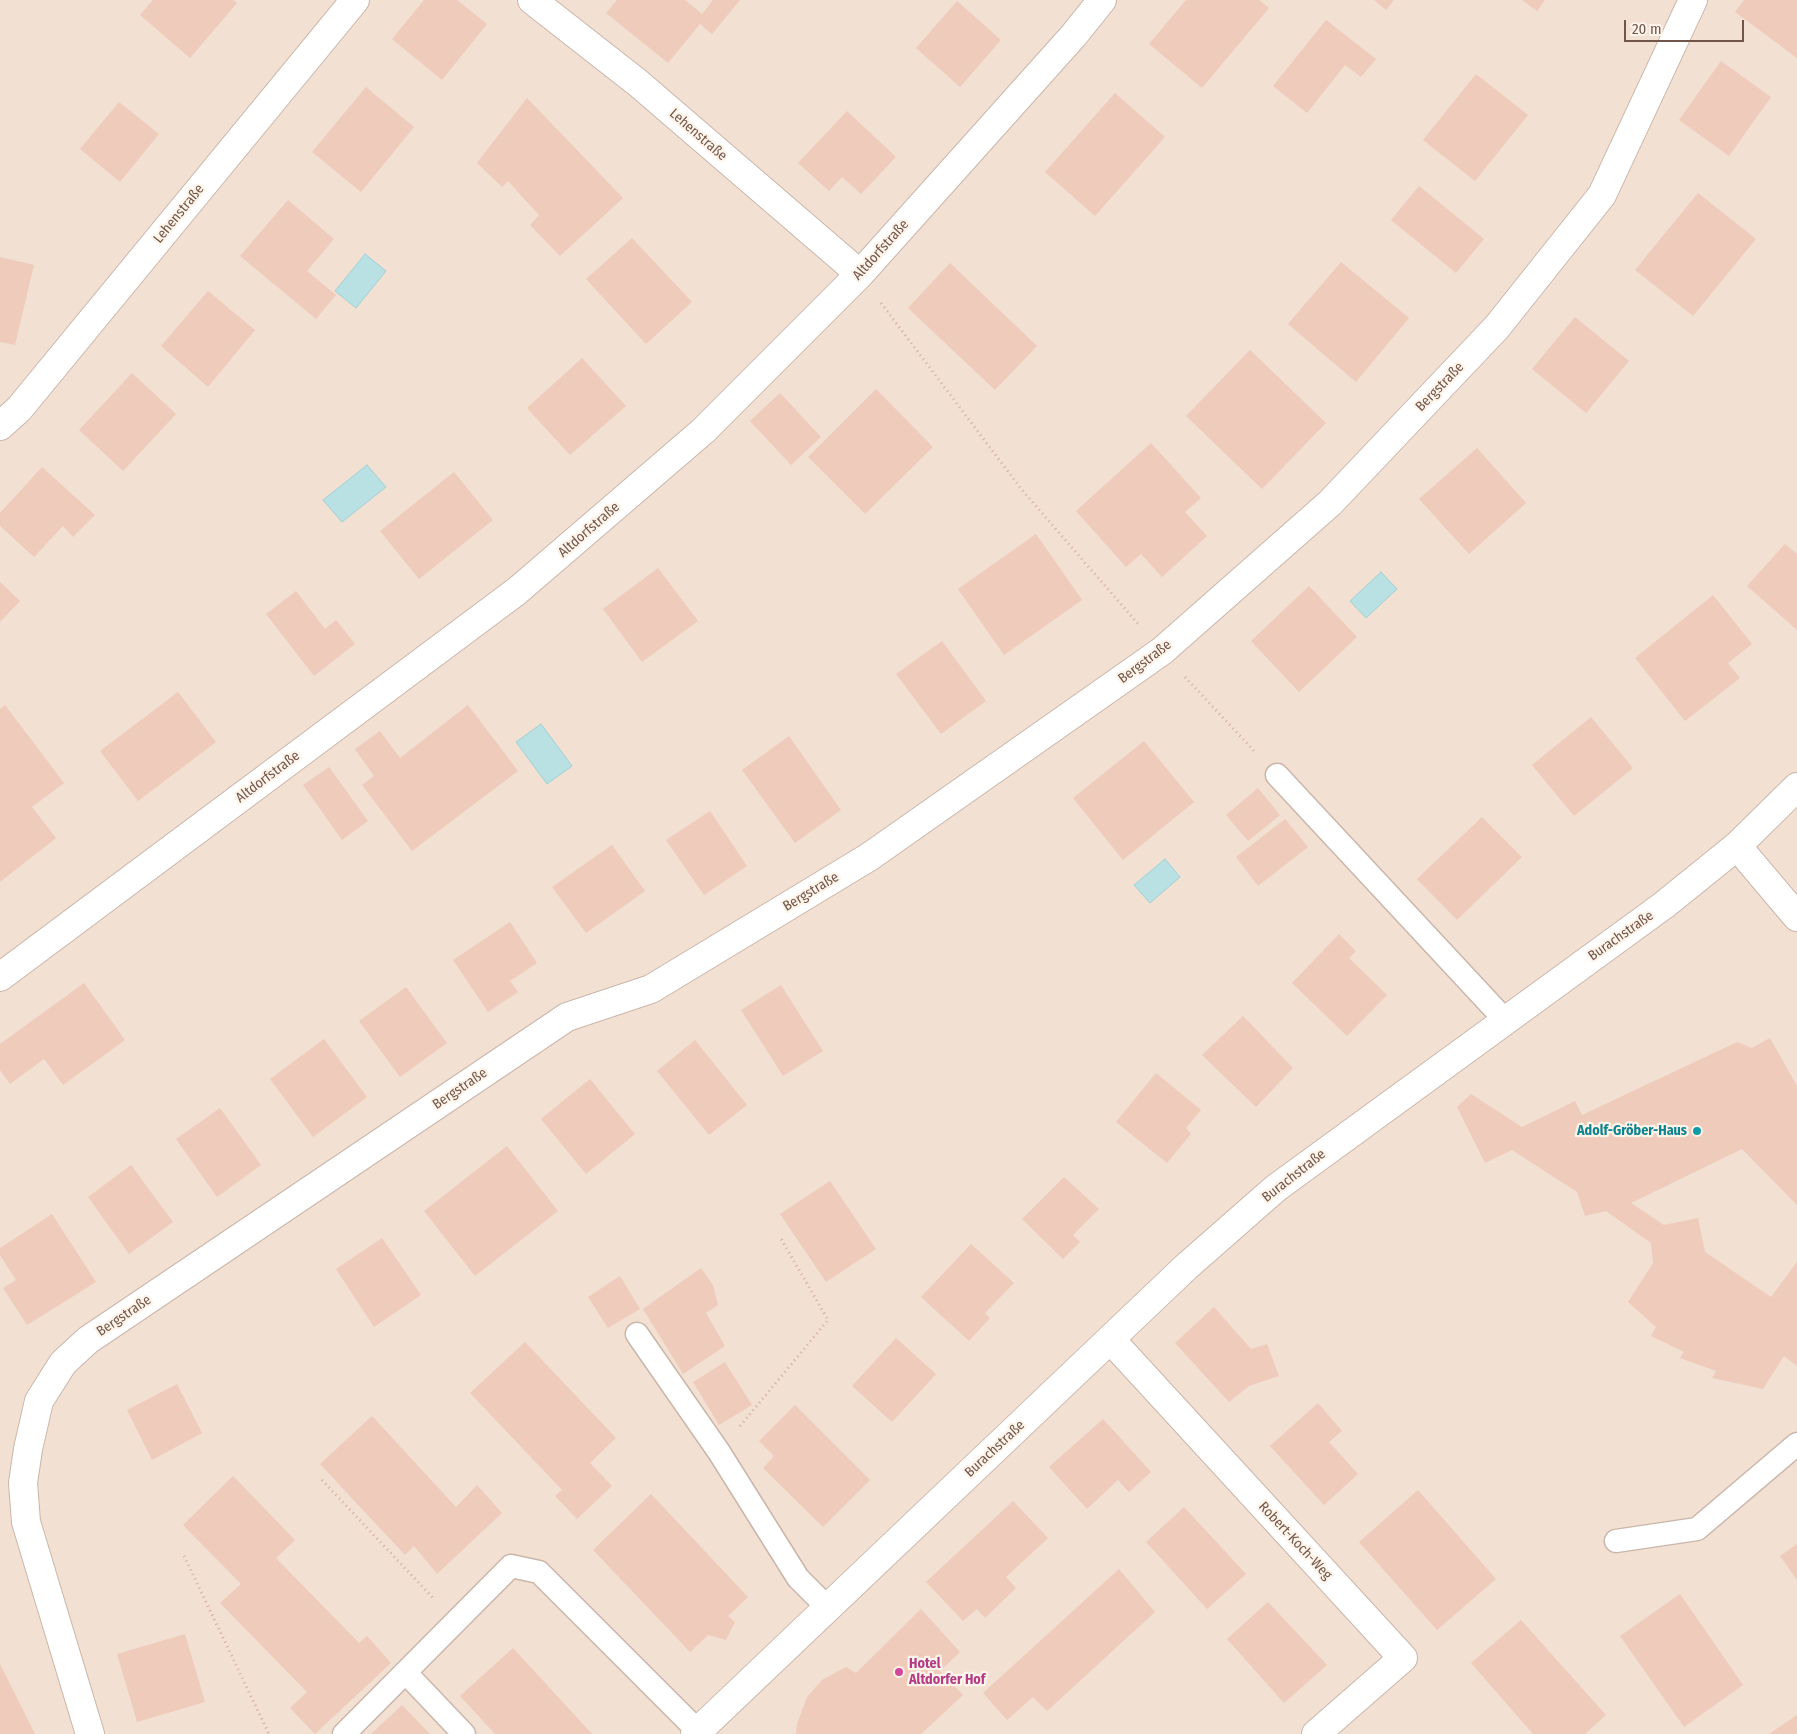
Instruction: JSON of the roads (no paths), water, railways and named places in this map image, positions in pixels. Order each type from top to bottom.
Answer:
[{"type":"street","name":"Lehenstraße","points":[[0,426],[19,409],[355,0]]},
{"type":"street","name":"Lehenstraße","points":[[532,0],[638,83],[860,274]]},
{"type":"street","name":"Altdorfstraße","points":[[0,977],[518,591],[703,431],[860,274],[1074,35],[1102,0]]},
{"type":"street","name":"Bergstraße","points":[[90,1734],[26,1522],[23,1483],[28,1449],[39,1401],[64,1362],[88,1340],[567,1017],[651,989],[869,857],[1162,651],[1330,503],[1497,327],[1602,195],[1693,0]]},
{"type":"street","name":"Burachstraße","points":[[697,1732],[1186,1267],[1276,1188],[1664,905],[1737,846],[1797,787]]},
{"type":"street","points":[[1737,846],[1797,916]]},
{"type":"street","name":"Robert-Koch-Weg","points":[[1110,1340],[1402,1658],[1316,1734]]},
{"type":"lane","points":[[1277,775],[1505,1020]]},
{"type":"lane","points":[[637,1334],[719,1452],[798,1578],[828,1608]]},
{"type":"lane","points":[[1616,1541],[1697,1529],[1797,1444]]},
{"type":"lane","points":[[344,1734],[511,1566],[539,1572],[697,1732]]},
{"type":"lane","points":[[406,1672],[464,1734]]},
{"type":"water","points":[[365,254],[386,271],[356,308],[335,291]]},
{"type":"water","points":[[367,465],[386,487],[342,522],[323,500]]},
{"type":"water","points":[[1381,572],[1397,589],[1366,618],[1350,601]]},
{"type":"water","points":[[541,724],[572,766],[547,784],[516,742]]},
{"type":"water","points":[[1165,859],[1180,877],[1150,903],[1134,885]]},
{"type":"place","name":"Adolf-Gröber-Haus","points":[[1697,1131]]},
{"type":"place","name":"Hotel Altdorfer Hof","points":[[899,1672]]}]
